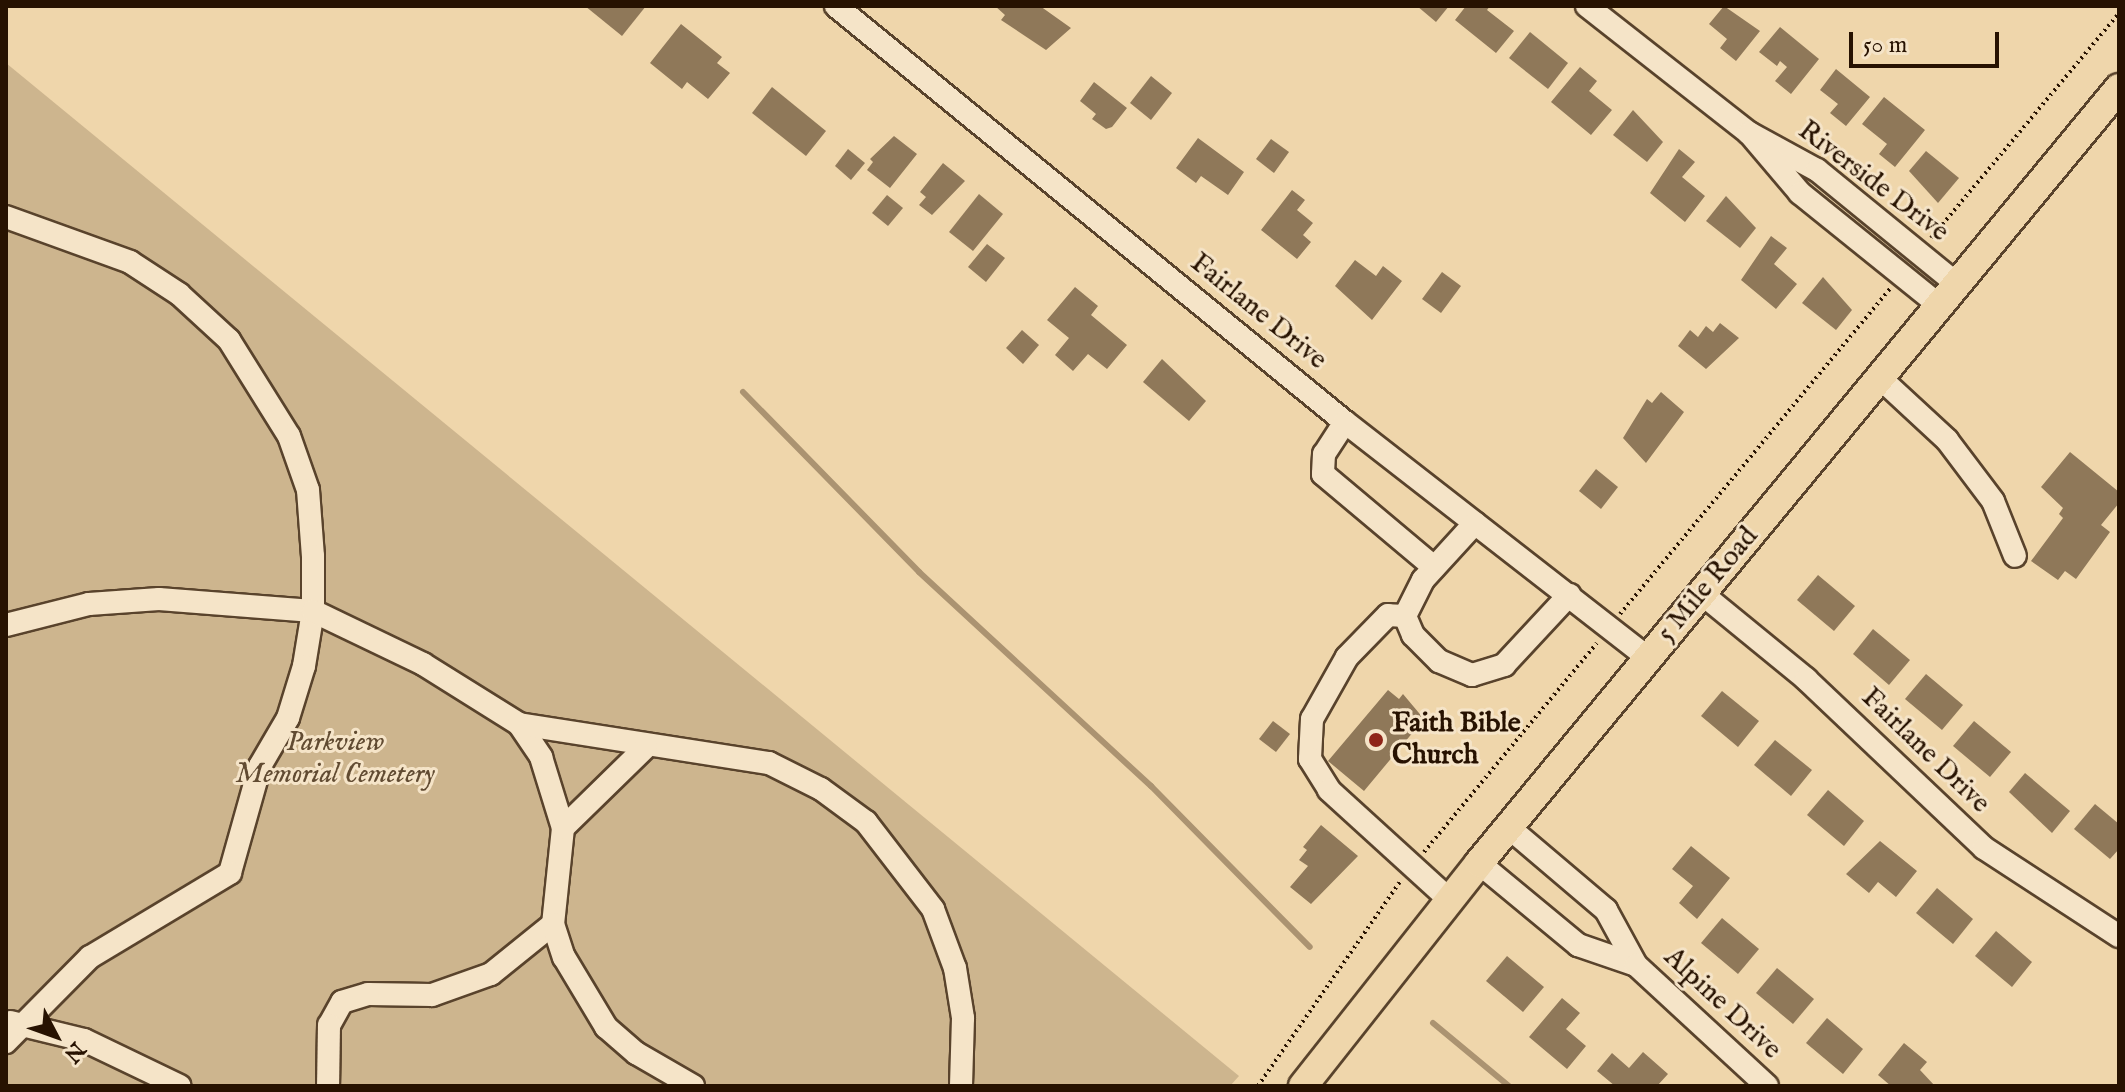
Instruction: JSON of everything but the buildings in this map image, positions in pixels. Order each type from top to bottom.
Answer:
[{"type":"main road","name":"5 Mile Road","points":[[1303,1086],[1508,827],[2119,88]]},
{"type":"street","name":"Fairlane Drive","points":[[836,6],[1345,422],[1648,658]]},
{"type":"street","name":"Riverside Drive","points":[[1593,8],[1749,133],[1817,170],[1918,253],[1948,295]]},
{"type":"street","name":"Riverside Drive","points":[[1749,133],[1800,193],[1902,275],[1948,295]]},
{"type":"street","points":[[6,217],[130,262],[179,294],[229,340],[289,436],[308,490],[313,611],[288,718],[260,766],[230,873],[90,957],[10,1029]]},
{"type":"street","points":[[1879,377],[1947,440],[1993,501],[2015,556]]},
{"type":"street","points":[[1345,422],[1324,454],[1323,474],[1434,567]]},
{"type":"street","points":[[1405,616],[1434,567],[1475,523]]},
{"type":"street","name":"Fairlane Drive","points":[[1701,593],[1806,679],[1984,848],[2119,936]]},
{"type":"street","points":[[1405,616],[1413,635],[1439,661],[1472,675],[1504,665],[1569,595]]},
{"type":"street","points":[[6,625],[89,604],[159,599],[313,611],[423,664],[519,724],[646,747],[686,746],[769,763],[821,789],[866,822],[933,909],[955,968],[963,1018],[961,1086]]},
{"type":"street","points":[[1405,616],[1388,615],[1347,657],[1326,689],[1308,739],[1317,778],[1450,900]]},
{"type":"street","points":[[519,724],[541,757],[563,828],[553,924],[564,957],[606,1027],[636,1053],[693,1086]]},
{"type":"street","points":[[563,828],[646,747]]},
{"type":"street","name":"Alpine Drive","points":[[1508,827],[1606,910],[1636,965],[1767,1086]]},
{"type":"street","name":"Alpine Drive","points":[[1479,863],[1578,945],[1636,965]]},
{"type":"street","points":[[328,1086],[329,1025],[342,1002],[368,994],[432,995],[491,974],[553,924]]},
{"type":"street","points":[[10,1029],[84,1040],[180,1086]]},
{"type":"path","points":[[1918,253],[2119,13]]},
{"type":"path","points":[[1258,1086],[1329,978],[1411,867],[1902,275]]},
{"type":"green space","name":"Parkview Memorial Cemetery","points":[[6,63],[1239,1076],[1230,1086],[6,1086]]},
{"type":"waterway","points":[[743,392],[919,572],[1151,786],[1310,947]]},
{"type":"waterway","points":[[1433,1023],[1509,1086]]},
{"type":"place","name":"Faith Bible Church","points":[[1376,740]]}]
